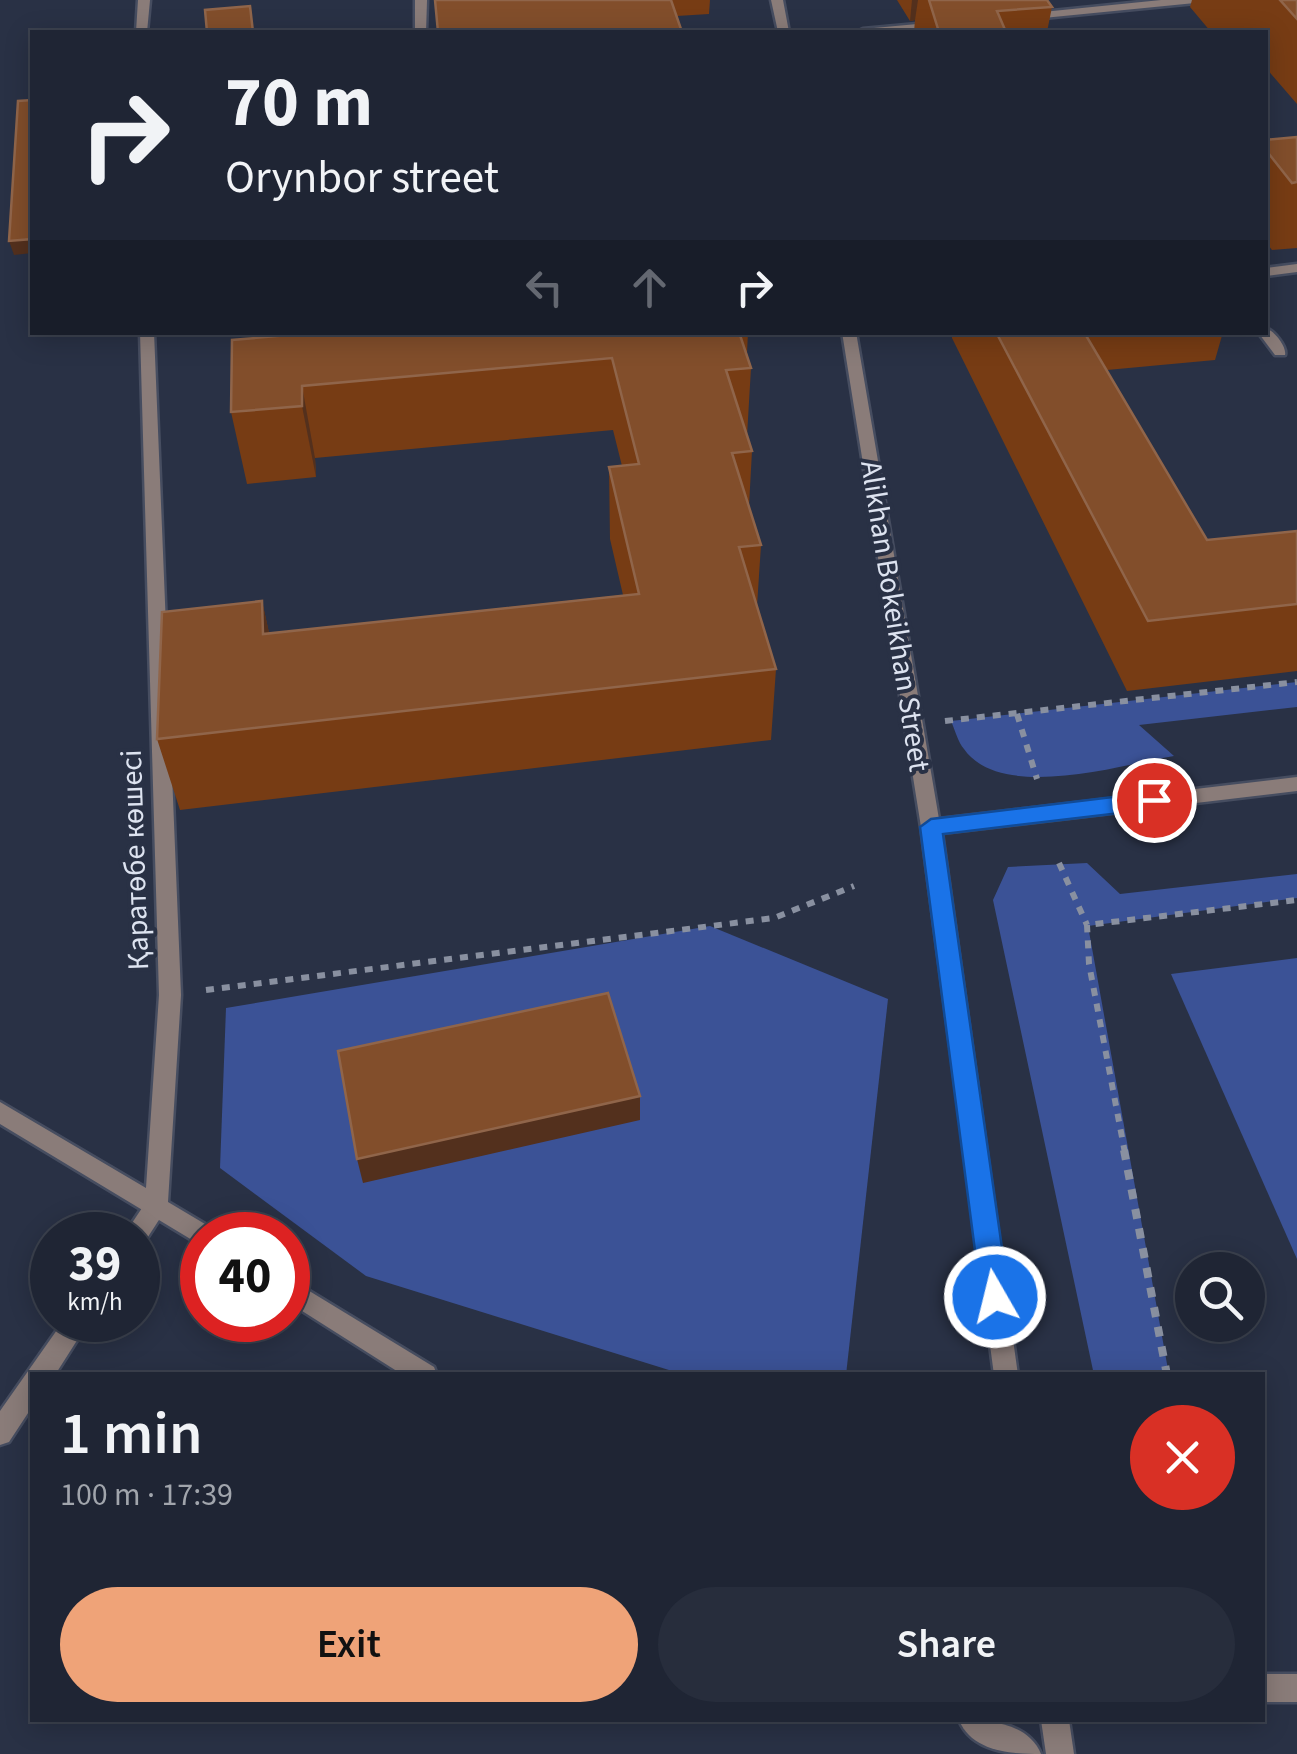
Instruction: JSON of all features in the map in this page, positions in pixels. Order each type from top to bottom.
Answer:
[{"type":"street","points":[[142,30],[144,0]]},
{"type":"street","points":[[420,30],[421,0]]},
{"type":"street","points":[[777,0],[784,30]]},
{"type":"street","points":[[1000,19],[1195,0]]},
{"type":"street","points":[[885,30],[960,23]]},
{"type":"street","points":[[1268,272],[1297,268]]},
{"type":"street","name":"Қаратөбе көшесі","points":[[147,335],[170,995],[156,1206]]},
{"type":"street","name":"Alikhan Bokeikhan Street","points":[[849,335],[931,827],[1006,1372]]},
{"type":"street","points":[[1267,335],[1280,352]]},
{"type":"street","points":[[931,827],[1297,784]]},
{"type":"street","points":[[0,1112],[180,1221]]},
{"type":"street","points":[[152,1212],[156,1206]]},
{"type":"street","points":[[310,1303],[420,1372]]},
{"type":"street","points":[[42,1372],[63,1342]]},
{"type":"street","points":[[0,1433],[30,1389]]},
{"type":"street","points":[[1265,1688],[1297,1688]]},
{"type":"street","points":[[975,1722],[1026,1754]]},
{"type":"street","points":[[1055,1722],[1060,1754]]},
{"type":"path","points":[[912,724],[1297,682]]},
{"type":"path","points":[[1017,713],[1037,779]]},
{"type":"path","points":[[1059,864],[1088,925],[1089,964],[1166,1372]]},
{"type":"path","points":[[170,995],[774,918],[854,886]]},
{"type":"path","points":[[1088,925],[1297,900]]},
{"type":"shaded area","points":[[1297,682],[1297,707],[1139,725],[1174,756],[1063,776],[1005,774],[981,765],[962,746],[951,721]]},
{"type":"shaded area","points":[[1087,863],[1120,894],[1297,874],[1297,898],[1088,926],[1168,1372],[1093,1372],[993,900],[1008,867]]},
{"type":"shaded area","points":[[710,926],[888,999],[846,1372],[675,1372],[366,1276],[310,1235],[310,1212],[279,1212],[220,1168],[226,1008]]},
{"type":"shaded area","points":[[1297,958],[1297,1259],[1171,974]]},
{"type":"building","points":[[435,0],[671,0],[681,30],[602,30],[438,30]]},
{"type":"building","points":[[929,0],[1047,0],[1052,7],[997,11],[1005,30],[938,30]]},
{"type":"building","points":[[1280,0],[1297,0],[1297,19]]},
{"type":"building","points":[[250,6],[253,30],[207,30],[205,10]]},
{"type":"building","points":[[30,100],[30,239],[9,241],[18,101]]},
{"type":"building","points":[[1297,137],[1297,182],[1292,183],[1268,153],[1268,140]]},
{"type":"building","points":[[289,335],[740,335],[751,368],[726,370],[752,451],[732,453],[761,545],[739,547],[776,669],[157,739],[162,612],[262,601],[263,634],[639,594],[609,467],[639,464],[612,358],[302,386],[302,406],[231,412],[232,340]]},
{"type":"building","points":[[998,335],[1086,335],[1207,540],[1297,531],[1297,604],[1148,621]]},
{"type":"building","points":[[608,993],[640,1096],[357,1159],[338,1051]]},
{"type":"route","points":[[995,1297],[931,827],[1154,800]]}]
